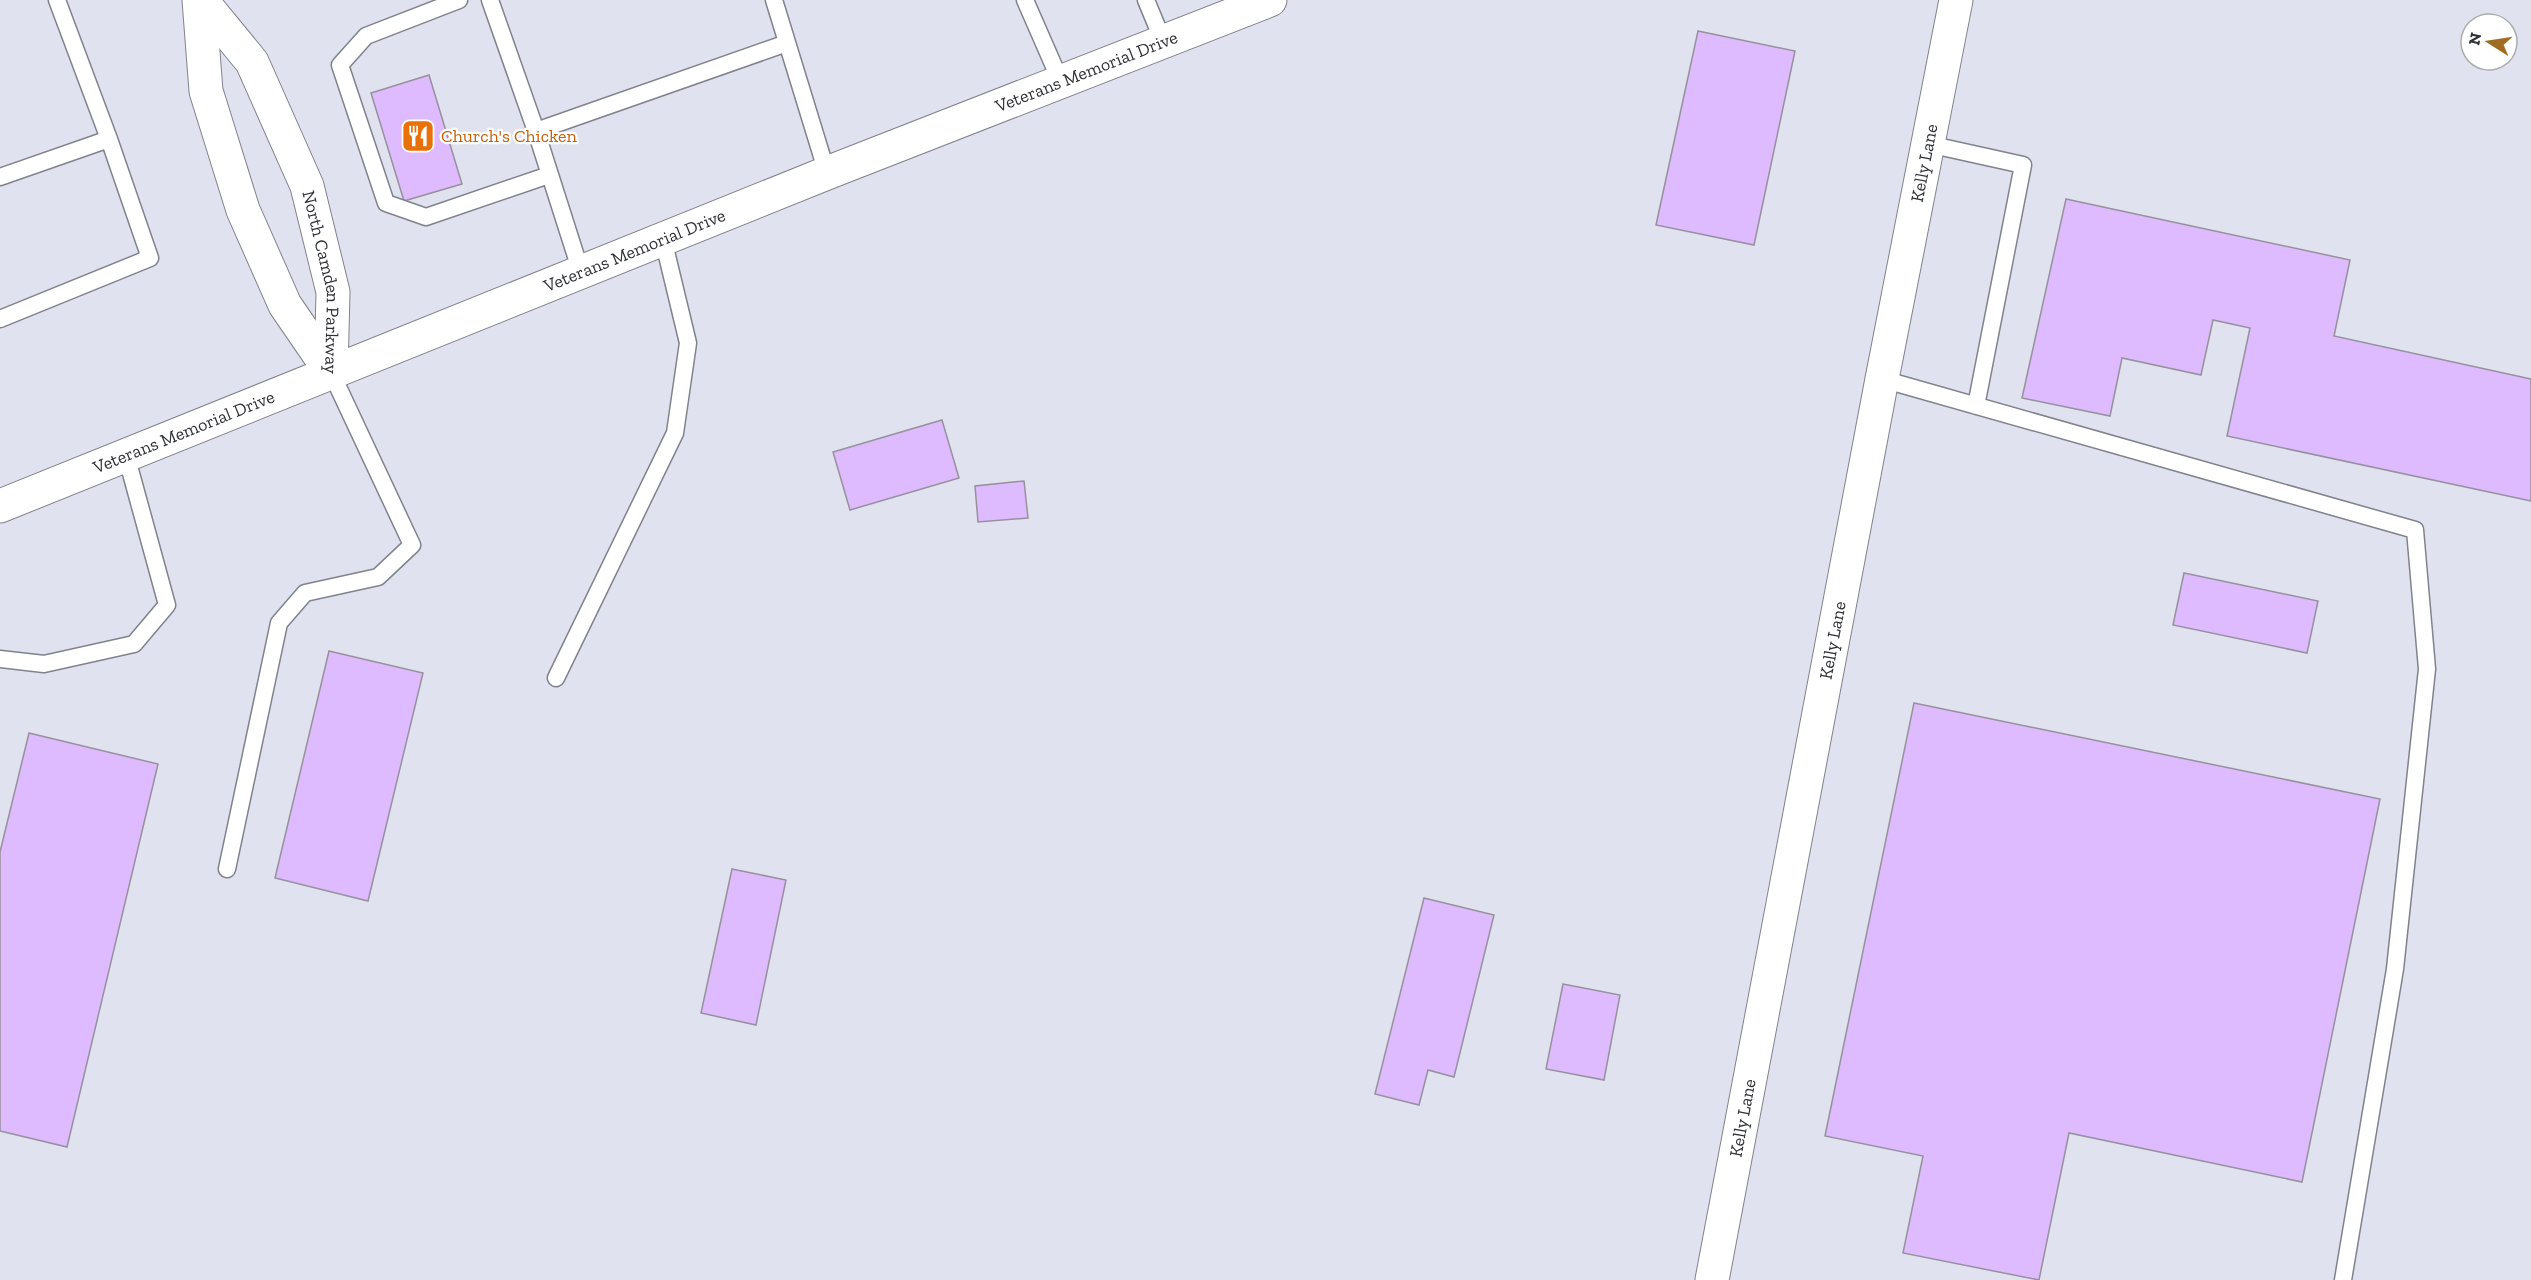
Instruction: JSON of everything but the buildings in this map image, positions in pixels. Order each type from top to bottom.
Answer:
[{"type":"street","name":"North Camden Parkway","points":[[200,0],[206,91],[243,210],[285,305],[331,372]]},
{"type":"street","name":"North Camden Parkway","points":[[200,0],[252,62],[307,186],[333,292],[331,372]]},
{"type":"street","name":"Veterans Memorial Drive","points":[[0,506],[1060,80],[1270,0]]},
{"type":"street","name":"Kelly Lane","points":[[1712,1280],[1956,0]]},
{"type":"lane","points":[[0,319],[150,258],[57,0]]},
{"type":"lane","points":[[459,0],[366,36],[340,65],[386,203],[426,217],[549,175]]},
{"type":"lane","points":[[490,0],[536,131],[581,272]]},
{"type":"lane","points":[[774,0],[827,173]]},
{"type":"lane","points":[[1025,0],[1060,80]]},
{"type":"lane","points":[[1146,0],[1163,41]]},
{"type":"lane","points":[[536,131],[787,43]]},
{"type":"lane","points":[[0,177],[109,139]]},
{"type":"lane","points":[[1928,144],[2023,165],[1976,406]]},
{"type":"lane","points":[[556,678],[675,433],[688,343],[663,239]]},
{"type":"lane","points":[[227,869],[279,623],[305,593],[378,577],[412,544],[331,372]]},
{"type":"lane","points":[[1882,379],[2415,530],[2427,669],[2395,969],[2343,1280]]},
{"type":"lane","points":[[0,659],[44,664],[134,644],[167,605],[126,455]]},
{"type":"place","name":"Church's Chicken","points":[[418,136]]}]
